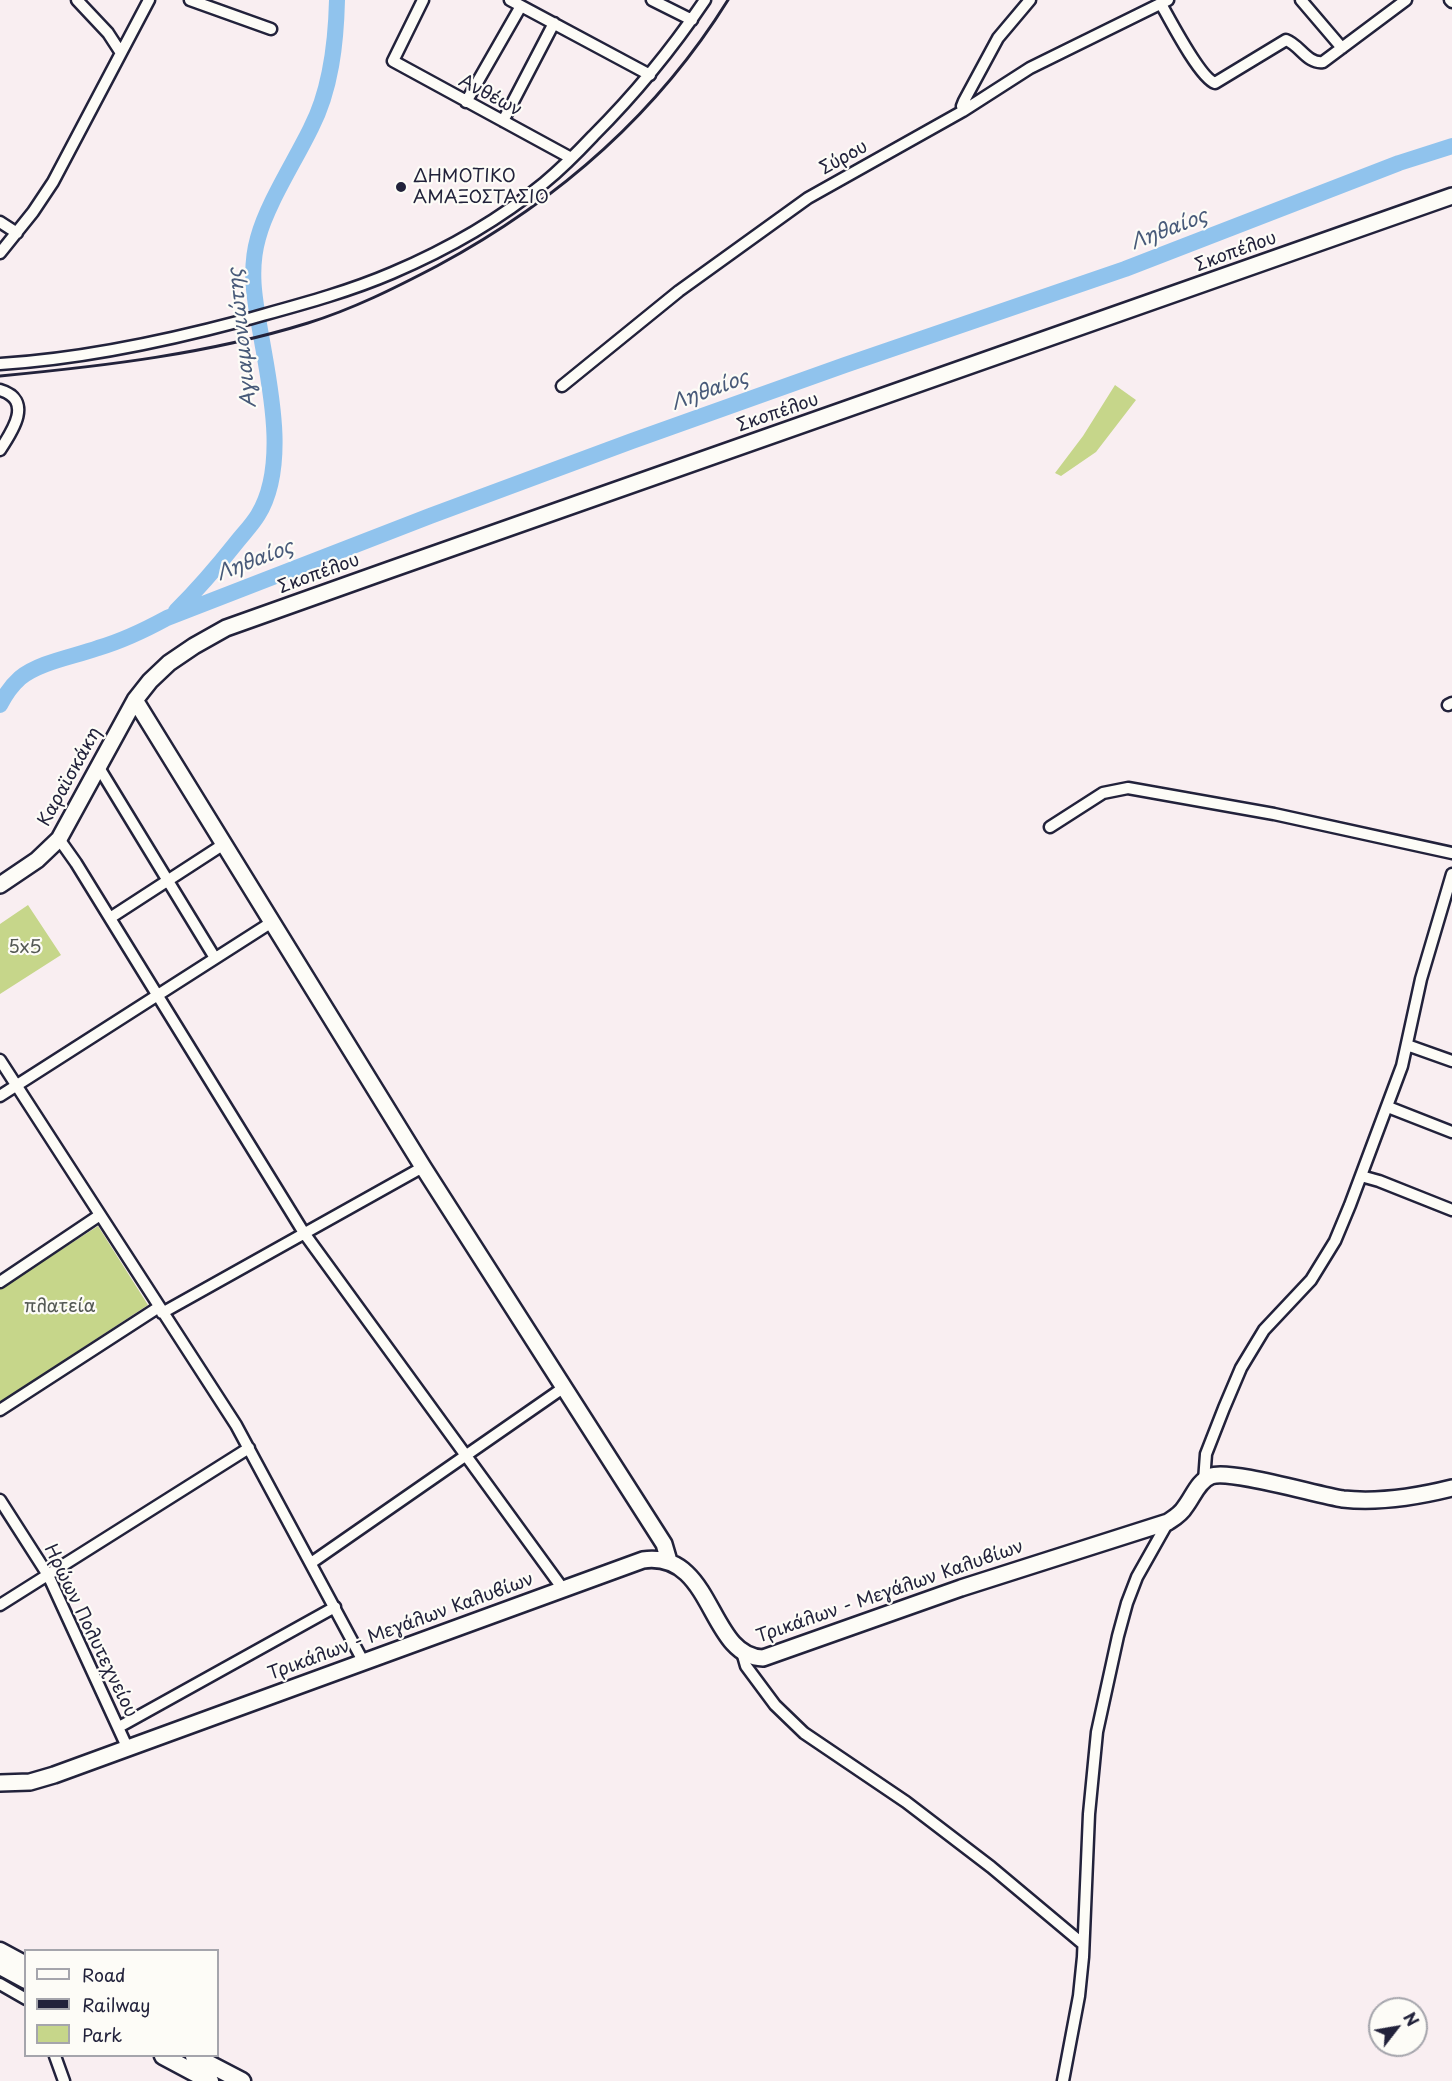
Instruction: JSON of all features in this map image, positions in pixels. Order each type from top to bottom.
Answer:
[{"type":"main road","points":[[0,1951],[24,1964]]},
{"type":"main road","points":[[0,1966],[24,1979]]},
{"type":"main road","points":[[167,2057],[210,2081]]},
{"type":"main road","points":[[198,2057],[242,2081]]},
{"type":"street","points":[[77,0],[108,33],[122,53]]},
{"type":"street","points":[[0,253],[17,234],[53,182],[149,0]]},
{"type":"street","points":[[190,0],[271,29]]},
{"type":"street","name":"Ανθέων","points":[[423,0],[393,61],[572,158]]},
{"type":"street","points":[[510,0],[650,75]]},
{"type":"street","points":[[651,0],[692,20]]},
{"type":"street","points":[[0,364],[52,360],[129,348],[230,324],[367,282],[437,252],[513,206],[543,184],[572,158],[650,75],[705,0]]},
{"type":"street","points":[[963,111],[964,101],[998,38],[1030,0]]},
{"type":"street","points":[[1301,0],[1342,48]]},
{"type":"street","points":[[1164,2],[1193,57],[1206,78],[1212,83],[1219,82],[1286,40],[1292,42],[1309,59],[1317,63],[1326,61],[1406,0]]},
{"type":"street","name":"Σύρου","points":[[562,386],[679,291],[785,213],[832,183],[963,111],[1030,68],[1164,2]]},
{"type":"street","points":[[466,102],[521,6]]},
{"type":"street","points":[[503,122],[554,23]]},
{"type":"street","name":"Σκοπέλου","points":[[135,700],[160,671],[182,653],[208,637],[241,623],[1452,196]]},
{"type":"street","points":[[0,222],[17,234]]},
{"type":"street","points":[[0,390],[11,395],[17,403],[19,418],[0,450]]},
{"type":"street","points":[[135,700],[423,1167],[663,1544],[669,1561]]},
{"type":"street","name":"Καραϊσκάκη","points":[[0,885],[45,853],[59,839],[135,700]]},
{"type":"street","points":[[99,766],[215,958]]},
{"type":"street","points":[[1050,827],[1103,792],[1128,788],[1274,814],[1452,853]]},
{"type":"street","points":[[59,839],[304,1233],[563,1589]]},
{"type":"street","points":[[110,918],[224,844]]},
{"type":"street","points":[[1204,1481],[1206,1454],[1241,1368],[1264,1330],[1311,1280],[1326,1257],[1361,1176],[1399,1076],[1421,979],[1452,874]]},
{"type":"street","points":[[0,1096],[272,922]]},
{"type":"street","points":[[1407,1045],[1452,1061]]},
{"type":"street","points":[[0,1060],[249,1448],[363,1661]]},
{"type":"street","points":[[1388,1107],[1452,1132]]},
{"type":"street","points":[[0,1410],[160,1310],[423,1167]]},
{"type":"street","points":[[1361,1176],[1452,1210]]},
{"type":"street","points":[[0,1282],[100,1215]]},
{"type":"street","points":[[310,1563],[563,1388]]},
{"type":"street","points":[[0,1605],[249,1448]]},
{"type":"street","points":[[1204,1481],[1214,1476],[1226,1476],[1337,1498],[1367,1500],[1399,1499],[1452,1488]]},
{"type":"street","name":"Τρικάλων - Μεγάλων Καλυβίων","points":[[0,1783],[45,1778],[643,1560],[669,1561],[690,1577],[733,1643],[742,1652],[756,1658],[774,1655],[962,1588],[1168,1522],[1183,1510],[1204,1481]]},
{"type":"street","name":"Ηρώων Πολυτεχνείου","points":[[0,1500],[48,1575],[128,1749]]},
{"type":"street","points":[[1063,2081],[1079,1996],[1083,1957],[1089,1814],[1097,1732],[1127,1603],[1144,1563],[1168,1522]]},
{"type":"street","points":[[119,1727],[334,1606]]},
{"type":"street","points":[[742,1652],[746,1666],[775,1705],[804,1733],[906,1802],[982,1860],[1083,1944]]},
{"type":"street","points":[[0,1984],[24,1998]]},
{"type":"street","points":[[56,2057],[64,2081]]},
{"type":"green space","points":[[1115,385],[1136,400],[1096,452],[1061,476],[1055,473],[1083,436]]},
{"type":"green space","name":"5x5","points":[[28,905],[61,955],[0,994],[0,924]]},
{"type":"green space","name":"πλατεία","points":[[98,1226],[148,1305],[0,1402],[0,1289]]},
{"type":"waterway","name":"Αγιαμονιώτης","points":[[176,611],[250,526],[267,496],[272,475],[274,430],[254,290],[255,251],[268,211],[311,128],[323,98],[334,49],[337,0]]},
{"type":"waterway","name":"Ληθαίος","points":[[0,705],[17,681],[37,668],[116,642],[167,618],[430,516],[845,365],[1125,269],[1399,163],[1452,146]]},
{"type":"railway","points":[[0,376],[156,357],[270,334],[308,323],[374,298],[437,266],[523,214],[600,152],[669,82],[700,42],[728,0]]},
{"type":"place","name":"ΔΗΜΟΤΙΚΟ ΑΜΑΞΟΣΤΑΣΙΟ","points":[[401,187]]}]
